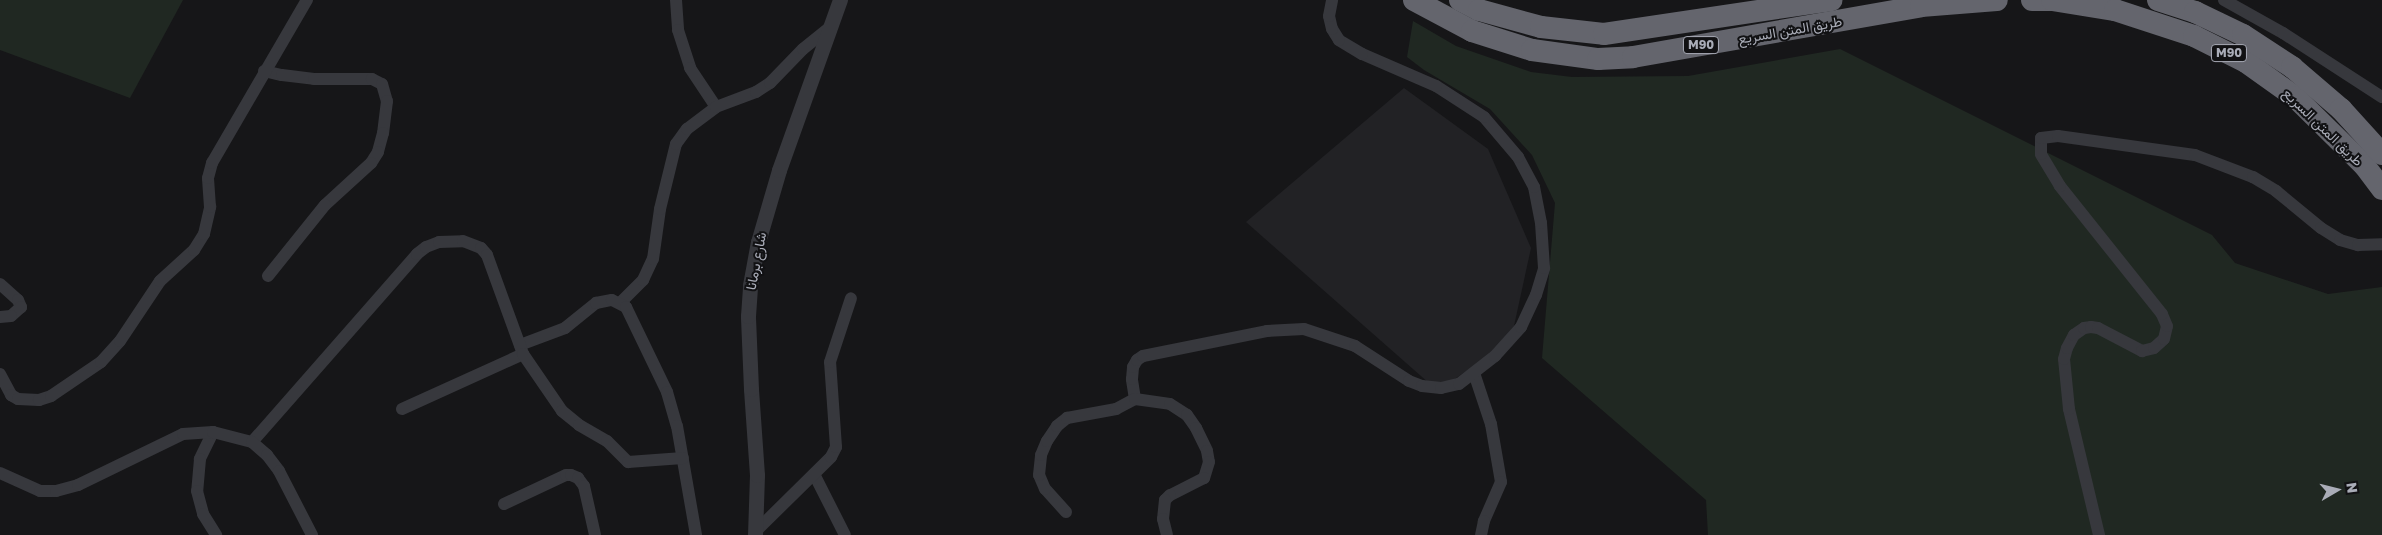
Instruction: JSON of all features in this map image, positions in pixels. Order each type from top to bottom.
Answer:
[{"type":"highway","name":"طريق المتن السريع","points":[[1414,0],[1472,32],[1532,50],[1598,59],[1632,57],[1921,6],[1997,0]]},
{"type":"highway","name":"طريق المتن السريع","points":[[1460,0],[1479,10],[1540,27],[1604,34],[1831,0]]},
{"type":"highway","name":"طريق المتن السريع","points":[[2032,0],[2052,0],[2115,10],[2194,36],[2246,62],[2295,96],[2364,166],[2382,189]]},
{"type":"highway","name":"طريق المتن السريع","points":[[2158,0],[2195,12],[2244,35],[2292,67],[2341,109],[2382,154]]},
{"type":"street","points":[[0,374],[11,395],[18,400],[39,400],[50,396],[101,362],[120,341],[160,281],[194,250],[204,234],[210,207],[208,178],[212,163],[307,0]]},
{"type":"street","points":[[676,0],[678,30],[690,68],[716,107]]},
{"type":"street","name":"شارع برمانا","points":[[755,533],[757,475],[750,380],[748,316],[750,285],[758,242],[778,170],[840,0]]},
{"type":"street","points":[[1135,399],[1132,379],[1133,367],[1137,360],[1143,356],[1267,331],[1304,329],[1355,346],[1402,377],[1422,386],[1441,388],[1459,384],[1474,373],[1495,356],[1521,327],[1536,295],[1544,268],[1541,223],[1534,187],[1518,157],[1484,117],[1436,86],[1362,54],[1339,40],[1332,29],[1329,16],[1332,0]]},
{"type":"street","points":[[2224,0],[2283,33],[2382,97]]},
{"type":"street","points":[[620,303],[643,280],[653,259],[660,209],[676,144],[687,129],[716,107],[756,92],[770,82],[803,49],[831,26]]},
{"type":"street","points":[[264,71],[304,78],[372,79],[382,84],[387,101],[383,133],[378,152],[371,163],[325,205],[268,276]]},
{"type":"street","points":[[2098,535],[2069,409],[2064,359],[2067,348],[2074,335],[2084,328],[2091,327],[2098,328],[2142,351],[2154,348],[2164,339],[2167,326],[2162,314],[2060,186],[2041,154],[2041,138],[2058,136],[2195,155],[2253,176],[2276,191],[2321,228],[2340,240],[2358,245],[2382,244]]},
{"type":"street","points":[[252,442],[408,263],[426,247],[439,242],[464,241],[481,248],[492,267],[521,350],[562,411],[579,425],[607,441],[624,460],[633,464],[683,458]]},
{"type":"street","points":[[0,284],[20,304],[17,312],[11,316],[0,318]]},
{"type":"street","points":[[755,533],[831,457],[836,447],[830,362],[851,298]]},
{"type":"street","points":[[402,408],[565,328],[596,303],[612,300],[620,303],[632,317],[667,392],[683,458],[696,535]]},
{"type":"street","points":[[1474,373],[1491,424],[1501,482],[1484,521],[1481,535]]},
{"type":"street","points":[[1066,512],[1045,489],[1039,475],[1041,455],[1047,441],[1057,426],[1067,418],[1116,409],[1135,399],[1170,404],[1179,408],[1196,428],[1207,451],[1209,462],[1204,478],[1170,495],[1165,500],[1164,518],[1167,535]]},
{"type":"street","points":[[213,432],[200,459],[197,491],[203,514],[216,535]]},
{"type":"street","points":[[0,473],[40,490],[56,491],[78,485],[183,434],[213,432],[252,442],[268,455],[280,471],[312,535]]},
{"type":"street","points":[[814,474],[845,535]]},
{"type":"street","points":[[504,504],[566,475],[571,475],[578,478],[584,486],[595,535]]},
{"type":"shaded area","points":[[0,0],[183,0],[130,98],[0,50]]},
{"type":"shaded area","points":[[1413,21],[1456,46],[1531,72],[1572,77],[1688,76],[1840,49],[2212,235],[2235,263],[2328,294],[2382,287],[2382,535],[1708,535],[1706,500],[1542,358],[1555,203],[1532,155],[1490,109],[1424,70],[1407,57]]},
{"type":"shaded area","points":[[1404,88],[1488,149],[1531,248],[1514,326],[1491,354],[1449,383],[1430,384],[1246,222]]}]
